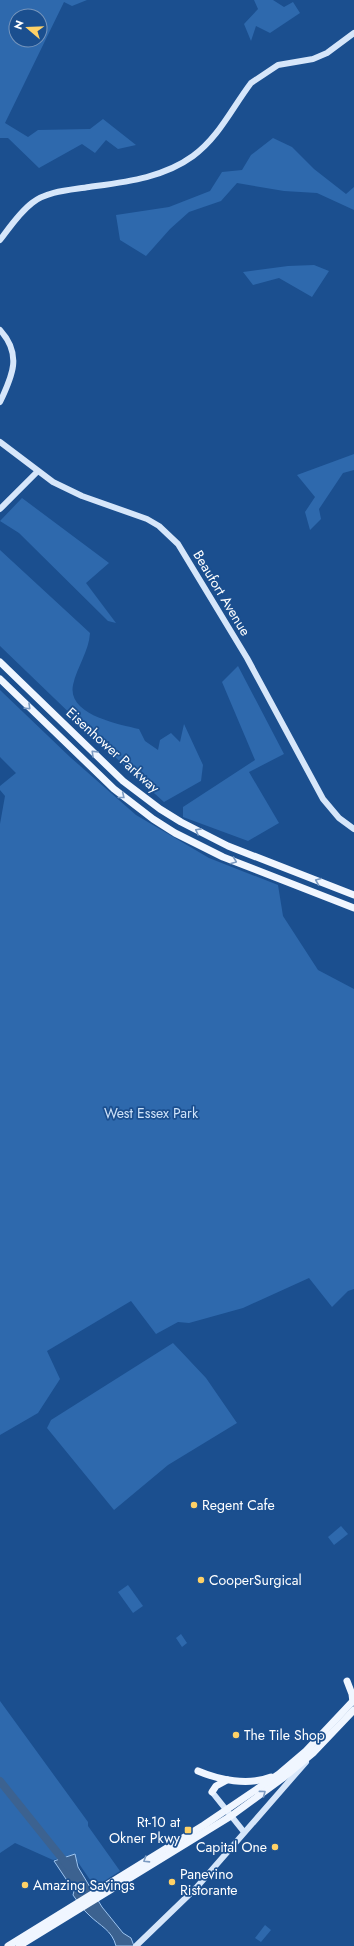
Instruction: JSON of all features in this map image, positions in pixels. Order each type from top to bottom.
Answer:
[{"type":"main road","name":"Eisenhower Parkway","points":[[0,662],[123,781],[160,809],[181,822],[228,846],[354,895]]},
{"type":"main road","name":"Eisenhower Parkway","points":[[0,680],[114,789],[158,822],[223,857],[354,908]]},
{"type":"main road","points":[[8,1946],[217,1824],[306,1751],[353,1701],[352,1694],[346,1681],[354,1684]]},
{"type":"main road","points":[[100,1893],[284,1778],[313,1753],[354,1710]]},
{"type":"main road","points":[[198,1771],[212,1777],[227,1780],[248,1781],[265,1779],[279,1774]]},
{"type":"main road","points":[[212,1792],[216,1786],[227,1780]]},
{"type":"main road","points":[[19,1946],[80,1905]]},
{"type":"street","points":[[0,240],[23,211],[40,198],[50,194],[75,189],[133,181],[153,175],[188,159],[210,142],[251,83],[260,76],[278,65],[313,59],[327,52],[354,33]]},
{"type":"street","points":[[0,330],[11,343],[14,358],[8,382],[0,402]]},
{"type":"street","name":"Beaufort Avenue","points":[[0,442],[37,472],[53,482],[82,496],[147,519],[159,526],[178,544],[247,658],[323,799],[339,818],[354,829]]},
{"type":"street","points":[[0,509],[37,472]]},
{"type":"street","points":[[136,1946],[191,1894],[313,1753]]},
{"type":"street","points":[[212,1792],[244,1832]]},
{"type":"green space","points":[[0,0],[87,0],[72,6],[64,2],[48,35],[48,8],[8,8],[8,48],[42,48],[5,123],[28,137],[38,130],[90,129],[103,119],[136,145],[118,149],[106,140],[95,153],[82,144],[39,168],[8,138],[0,138]]},
{"type":"green space","points":[[254,0],[273,0],[284,7],[293,2],[300,13],[270,33],[256,26],[251,41],[244,24],[258,9]]},
{"type":"green space","points":[[273,138],[292,147],[314,169],[346,194],[354,187],[354,210],[317,193],[284,191],[237,183],[221,201],[189,212],[170,229],[146,256],[120,240],[116,215],[169,207],[210,191],[222,172],[242,170],[251,155]]},
{"type":"green space","points":[[314,265],[329,271],[312,297],[279,278],[253,285],[243,272],[288,266]]},
{"type":"green space","points":[[354,454],[354,470],[343,473],[319,509],[321,519],[310,530],[305,512],[315,497],[297,475]]},
{"type":"green space","points":[[22,498],[109,563],[86,583],[116,623],[108,621],[19,533],[0,521]]},
{"type":"green space","points":[[0,550],[90,633],[85,653],[73,685],[73,695],[78,704],[86,711],[108,721],[139,729],[145,741],[158,750],[160,740],[171,733],[180,742],[184,724],[203,765],[201,781],[164,802],[0,646]]},
{"type":"green space","points":[[238,666],[284,754],[249,772],[279,823],[248,841],[183,817],[183,807],[255,760],[222,682]]},
{"type":"green space","name":"West Essex Park","points":[[0,690],[70,757],[136,815],[209,858],[278,885],[283,916],[318,970],[354,989],[354,1289],[348,1291],[332,1307],[309,1278],[243,1308],[189,1323],[178,1322],[156,1334],[131,1301],[47,1351],[60,1379],[38,1413],[0,1435],[0,824],[5,796],[0,790],[0,786],[16,773],[0,757]]},
{"type":"green space","points":[[173,1343],[206,1378],[237,1423],[168,1465],[114,1510],[47,1428],[51,1420]]},
{"type":"green space","points":[[341,1526],[348,1534],[334,1545],[328,1537]]},
{"type":"green space","points":[[128,1585],[143,1606],[133,1613],[118,1592]]},
{"type":"green space","points":[[181,1634],[187,1643],[182,1647],[176,1638]]},
{"type":"green space","points":[[0,1701],[88,1822],[88,1826],[120,1871],[95,1887],[73,1855],[53,1860],[15,1843],[0,1853]]},
{"type":"green space","points":[[265,1925],[271,1930],[261,1942],[255,1938]]},
{"type":"shaded area","points":[[75,1854],[78,1867],[102,1907],[123,1933],[131,1938],[134,1946],[116,1946],[109,1932],[87,1913],[73,1895],[74,1891],[54,1861]]},
{"type":"waterway","points":[[0,1781],[69,1867]]},
{"type":"place","name":"Regent Cafe","points":[[194,1505]]},
{"type":"place","name":"CooperSurgical","points":[[201,1580]]},
{"type":"place","name":"The Tile Shop","points":[[236,1735]]},
{"type":"place","name":"Rt-10 at Okner Pkwy","points":[[188,1830]]},
{"type":"place","name":"Capital One","points":[[275,1847]]},
{"type":"place","name":"Panevino Ristorante","points":[[172,1882]]},
{"type":"place","name":"Amazing Savings","points":[[25,1885]]}]
